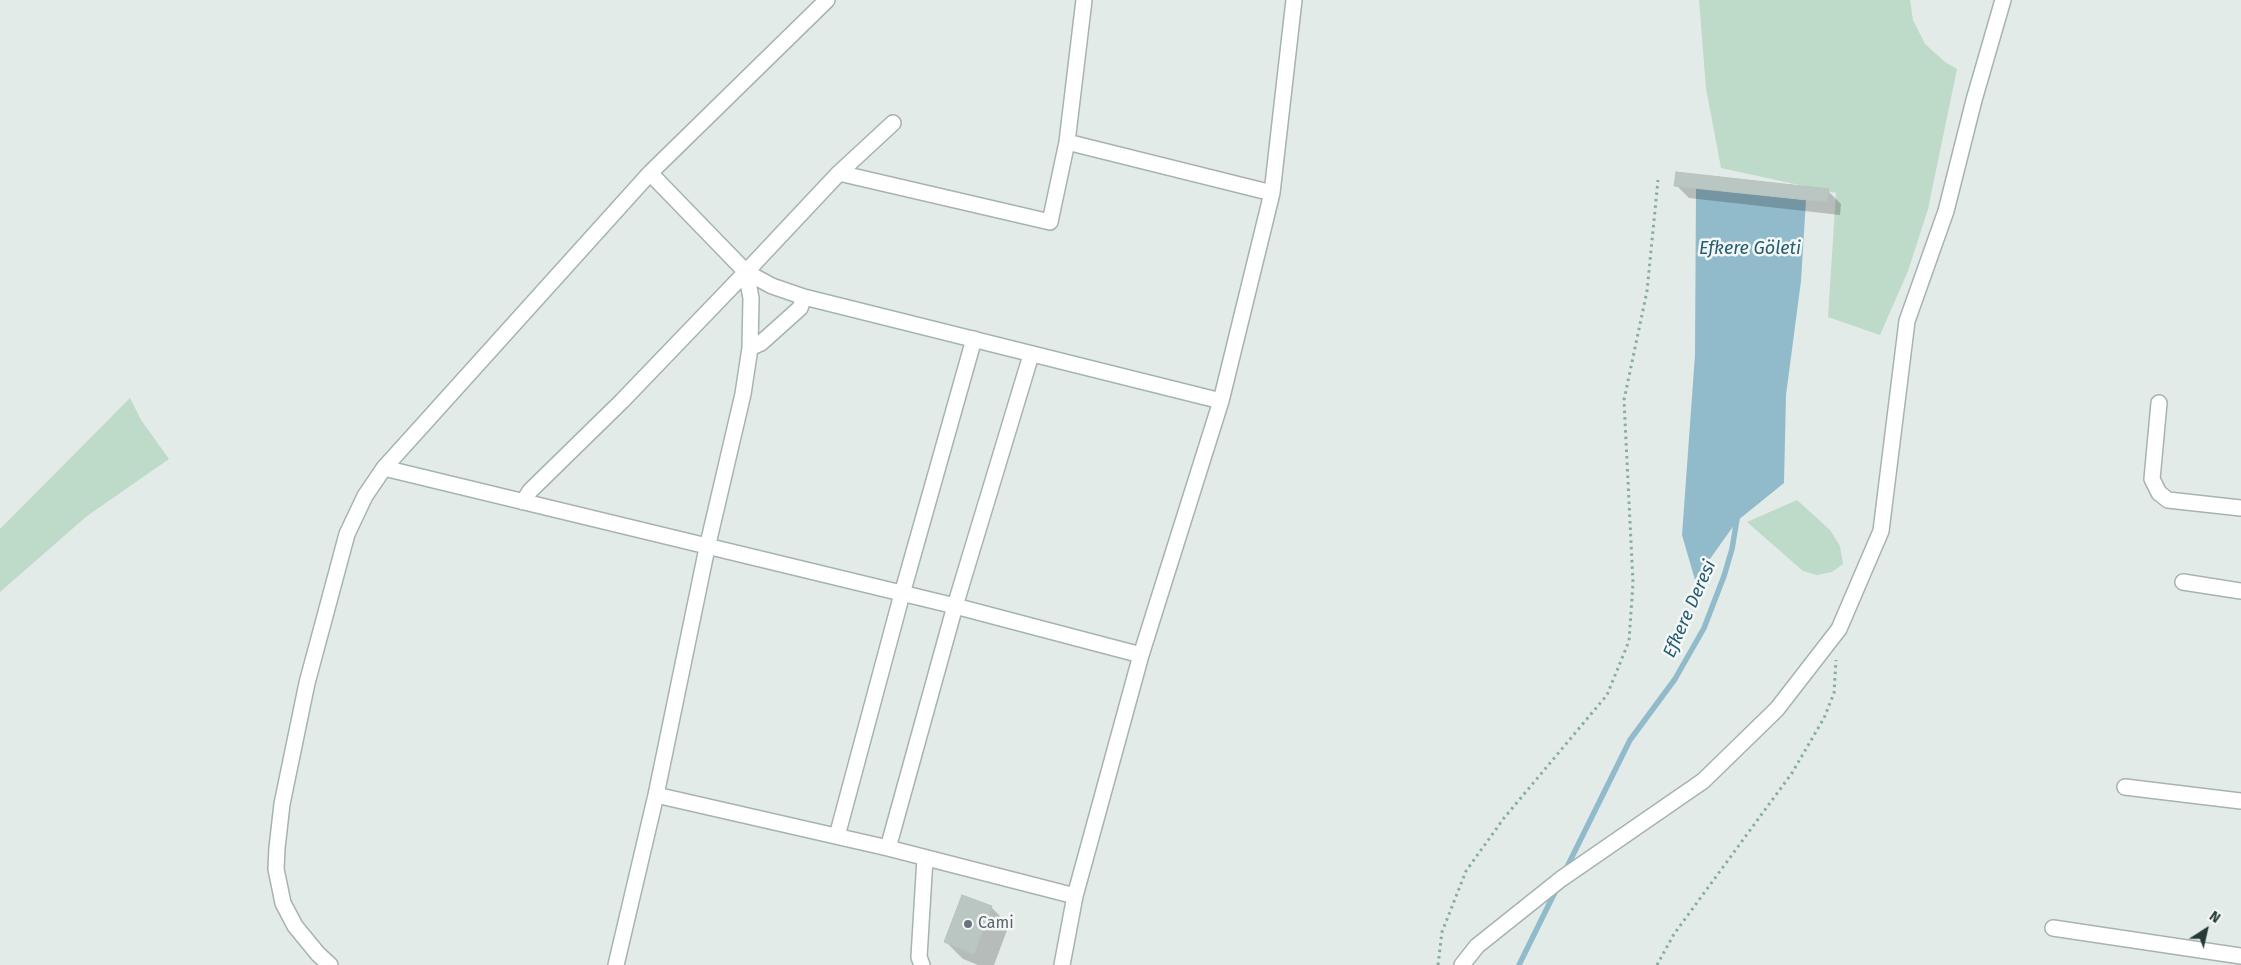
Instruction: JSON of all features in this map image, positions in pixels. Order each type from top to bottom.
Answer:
[{"type":"street","points":[[330,965],[318,954],[295,926],[283,903],[276,869],[278,839],[282,804],[307,682],[347,534],[365,496],[384,468],[650,173],[827,0]]},
{"type":"street","points":[[839,173],[1050,222],[1067,142],[1084,0]]},
{"type":"street","points":[[1062,965],[1075,896],[1141,654],[1221,401],[1272,193],[1294,0]]},
{"type":"street","points":[[1462,965],[1477,946],[1561,879],[1703,781],[1777,709],[1839,628],[1881,531],[1907,321],[1946,212],[1974,100],[2003,0]]},
{"type":"street","points":[[523,502],[530,491],[622,401],[839,173],[893,123]]},
{"type":"street","points":[[1067,142],[1272,193]]},
{"type":"street","points":[[650,173],[746,272],[772,286],[804,297],[1221,401]]},
{"type":"street","points":[[616,965],[656,796],[707,548],[743,394],[750,348],[751,298],[746,272]]},
{"type":"street","points":[[750,348],[761,343],[800,308],[804,297]]},
{"type":"street","points":[[837,836],[902,594],[974,339]]},
{"type":"street","points":[[888,848],[955,606],[1031,355]]},
{"type":"street","points":[[2160,403],[2152,479],[2159,493],[2168,500],[2241,508]]},
{"type":"street","points":[[384,468],[707,548],[955,606],[1141,654]]},
{"type":"street","points":[[2183,582],[2241,591]]},
{"type":"street","points":[[2124,787],[2241,801]]},
{"type":"street","points":[[656,796],[888,848],[1075,896]]},
{"type":"street","points":[[922,965],[919,957],[925,858]]},
{"type":"street","points":[[2053,928],[2241,956]]},
{"type":"path","points":[[1438,965],[1442,932],[1466,871],[1504,818],[1608,695],[1629,641],[1633,583],[1624,400],[1647,291],[1658,180]]},
{"type":"path","points":[[1657,965],[1674,934],[1792,773],[1824,718],[1834,693],[1837,666],[1832,638]]},
{"type":"green space","points":[[1699,0],[1910,0],[1913,20],[1925,44],[1945,62],[1957,69],[1928,209],[1908,271],[1880,335],[1828,317],[1836,193],[1721,168],[1706,88]]},
{"type":"green space","points":[[130,398],[141,420],[169,459],[87,516],[0,592],[0,529]]},
{"type":"green space","points":[[1797,500],[1830,530],[1840,546],[1843,564],[1832,572],[1817,575],[1803,571],[1747,522]]},
{"type":"water","name":"Efkere Göleti","points":[[1696,188],[1806,200],[1801,281],[1786,395],[1784,483],[1737,521],[1695,580],[1682,535],[1695,355]]},
{"type":"building","points":[[1676,172],[1829,189],[1827,202],[1674,186]]},
{"type":"building","name":"Cami","points":[[962,895],[992,906],[974,954],[944,942]]},
{"type":"waterway","name":"Efkere Deresi","points":[[1565,871],[1630,740],[1675,679],[1704,628],[1732,549],[1738,513]]},
{"type":"waterway","name":"Efkere Deresi","points":[[1519,965],[1557,888]]},
{"type":"place","name":"Cami","points":[[968,924]]}]
